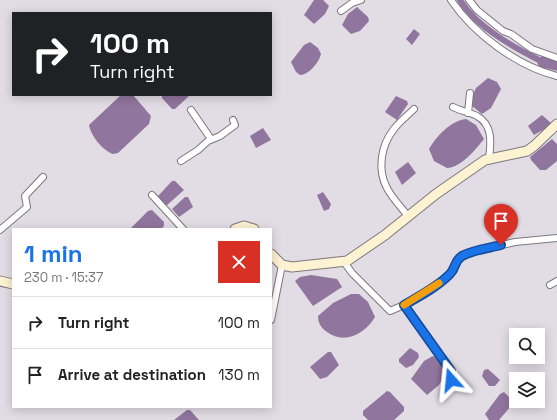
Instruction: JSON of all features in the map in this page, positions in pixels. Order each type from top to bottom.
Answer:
[{"type":"street","points":[[341,11],[349,4],[361,0]]},
{"type":"street","points":[[451,0],[464,20],[485,37],[534,69],[557,76]]},
{"type":"street","points":[[469,0],[477,10],[503,31],[511,34],[532,49],[557,58]]},
{"type":"street","points":[[468,113],[470,93]]},
{"type":"street","points":[[453,107],[483,120],[488,128],[491,144],[489,158]]},
{"type":"street","points":[[408,216],[387,189],[382,173],[381,162],[385,147],[393,129],[414,109]]},
{"type":"street","points":[[191,110],[211,139]]},
{"type":"street","points":[[181,161],[211,139],[220,136],[235,125],[233,120]]},
{"type":"street","points":[[272,255],[282,265],[301,267],[344,262],[356,256],[440,191],[489,158],[526,151],[534,146],[557,124]]},
{"type":"street","points":[[0,230],[27,207],[26,194],[43,177]]},
{"type":"street","points":[[152,195],[182,228]]},
{"type":"street","points":[[238,228],[244,226],[251,228]]},
{"type":"street","points":[[344,262],[352,273],[390,311],[404,305],[444,279],[454,270],[457,260],[468,253],[515,242],[557,238]]},
{"type":"street","points":[[272,315],[282,265]]},
{"type":"street","points":[[0,281],[12,284]]},
{"type":"street","points":[[550,285],[557,281]]},
{"type":"street","points":[[404,305],[451,371],[449,388]]},
{"type":"shaded area","points":[[314,0],[323,0],[329,6],[325,14],[314,24],[304,15]]},
{"type":"shaded area","points":[[357,7],[368,17],[369,21],[360,31],[351,34],[342,25],[348,14]]},
{"type":"shaded area","points":[[414,29],[420,34],[412,45],[406,39]]},
{"type":"shaded area","points":[[310,42],[318,48],[321,54],[313,68],[307,73],[300,75],[296,72],[291,62],[304,45]]},
{"type":"shaded area","points":[[488,78],[497,82],[501,89],[491,108],[482,114],[472,106],[470,101],[476,88]]},
{"type":"shaded area","points":[[120,96],[134,96],[151,116],[149,124],[118,153],[113,154],[98,142],[92,134],[89,125]]},
{"type":"shaded area","points":[[162,96],[189,96],[175,109],[172,109],[162,98]]},
{"type":"shaded area","points":[[396,96],[407,101],[408,104],[397,120],[385,112]]},
{"type":"shaded area","points":[[542,115],[551,123],[548,127],[534,135],[528,126]]},
{"type":"shaded area","points":[[466,119],[476,125],[484,139],[468,157],[458,165],[447,168],[434,161],[429,149],[436,139],[449,126],[460,120]]},
{"type":"shaded area","points":[[263,128],[271,140],[256,148],[250,136]]},
{"type":"shaded area","points":[[552,139],[557,144],[557,161],[546,170],[540,170],[530,157]]},
{"type":"shaded area","points":[[408,162],[416,173],[402,185],[395,172]]},
{"type":"shaded area","points":[[172,181],[175,181],[184,190],[166,206],[158,196]]},
{"type":"shaded area","points":[[323,192],[331,204],[329,209],[324,211],[317,195]]},
{"type":"shaded area","points":[[185,197],[188,197],[193,207],[179,217],[172,209]]},
{"type":"shaded area","points":[[152,210],[164,222],[164,226],[162,228],[131,228],[148,211]]},
{"type":"shaded area","points":[[311,275],[337,279],[342,287],[313,306],[295,281],[300,277]]},
{"type":"shaded area","points":[[351,294],[359,294],[368,302],[375,317],[360,333],[354,336],[340,338],[327,332],[322,327],[319,323],[318,316],[333,303]]},
{"type":"shaded area","points":[[410,348],[418,353],[419,357],[413,365],[406,368],[399,362],[399,359]]},
{"type":"shaded area","points":[[328,352],[331,352],[339,365],[327,377],[320,379],[310,367]]},
{"type":"shaded area","points":[[433,356],[438,359],[448,372],[439,385],[427,395],[411,379],[424,361]]},
{"type":"shaded area","points":[[488,369],[500,380],[495,386],[489,386],[482,376],[484,370]]},
{"type":"shaded area","points":[[387,391],[390,392],[404,407],[404,411],[394,420],[368,420],[363,415],[363,411]]},
{"type":"shaded area","points":[[504,392],[509,397],[509,408],[499,420],[489,420],[485,414],[500,394]]},
{"type":"shaded area","points":[[187,410],[190,410],[199,420],[174,420]]},
{"type":"waterway","points":[[460,0],[467,10],[486,28],[520,50],[543,62]]},
{"type":"waterway","points":[[543,62],[557,65]]},
{"type":"slow traffic","points":[[404,305],[439,283]]},
{"type":"route","points":[[451,380],[451,371],[439,352],[404,305],[434,287],[444,279],[454,270],[457,260],[468,253],[501,245]]}]
